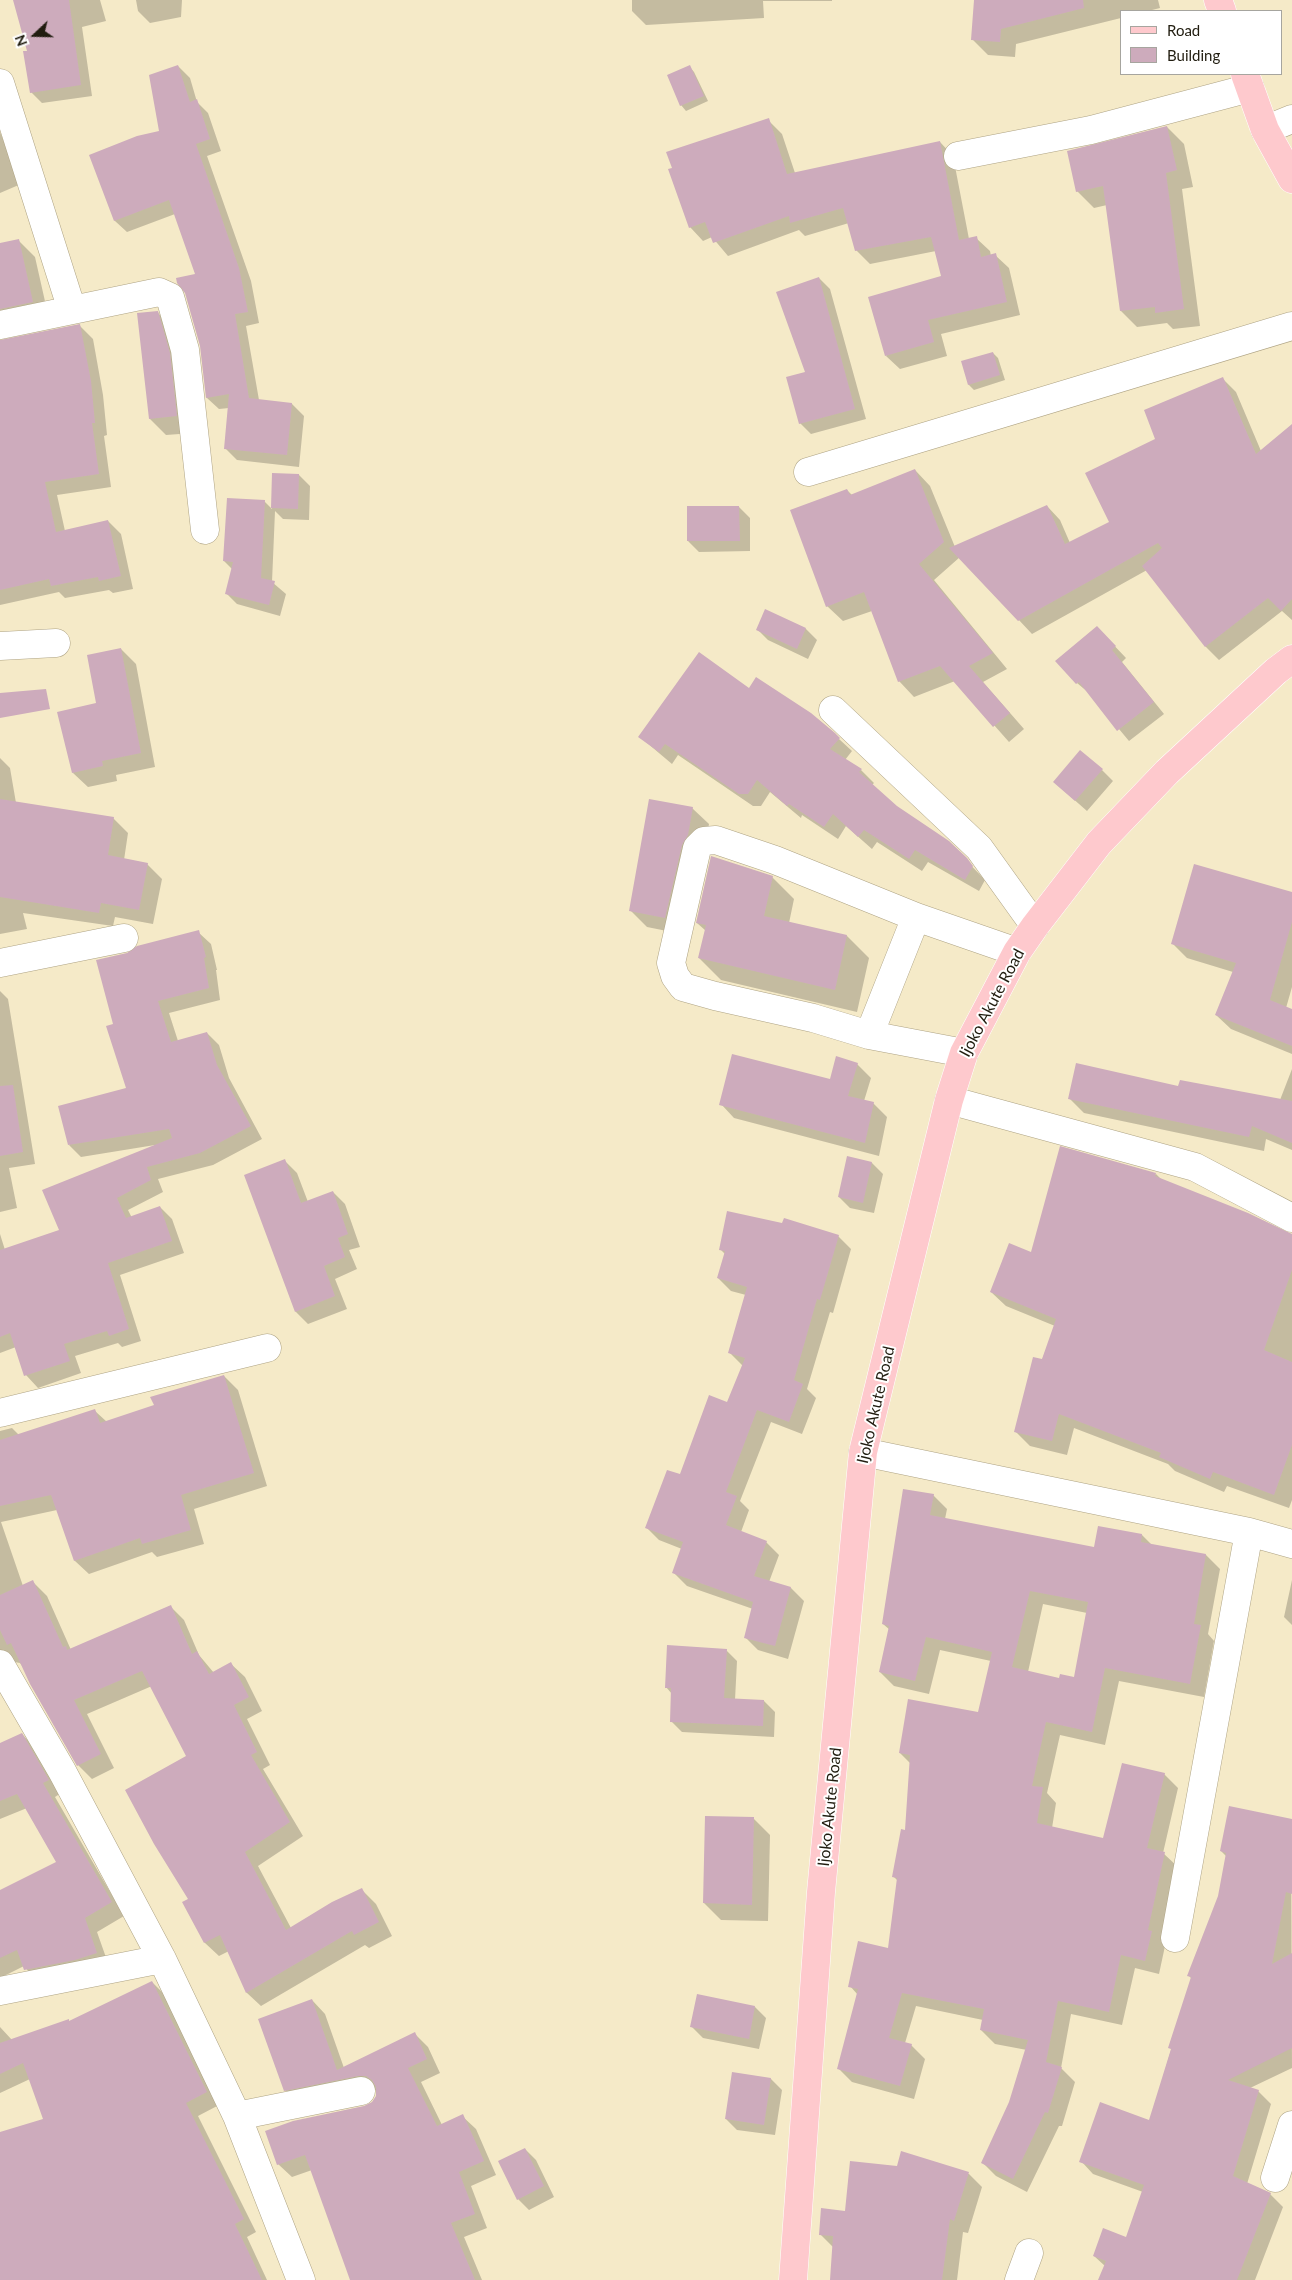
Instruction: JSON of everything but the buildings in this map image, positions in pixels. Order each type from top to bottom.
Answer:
[{"type":"main road","points":[[1247,81],[1265,130],[1292,179]]},
{"type":"main road","name":"Ijoko Akute Road","points":[[792,2280],[821,1892],[863,1452],[949,1100],[964,1053],[1017,952],[1099,843],[1167,772],[1276,671],[1292,659]]},
{"type":"street","points":[[958,156],[1091,130],[1247,81]]},
{"type":"street","points":[[0,83],[72,310]]},
{"type":"street","points":[[1265,130],[1292,119]]},
{"type":"street","points":[[0,325],[158,292],[170,297],[185,350],[205,530]]},
{"type":"street","points":[[808,472],[1292,326]]},
{"type":"street","points":[[0,646],[56,643]]},
{"type":"street","points":[[833,710],[978,848],[1035,926]]},
{"type":"street","points":[[964,1053],[869,1035],[813,1018],[715,996],[683,986],[675,976],[671,963],[697,848],[704,841],[716,840],[775,860],[916,917],[1017,952]]},
{"type":"street","points":[[869,1035],[916,917]]},
{"type":"street","points":[[0,963],[124,938]]},
{"type":"street","points":[[949,1100],[1195,1167],[1292,1218]]},
{"type":"street","points":[[0,1413],[268,1348]]},
{"type":"street","points":[[863,1452],[1249,1532],[1292,1544]]},
{"type":"street","points":[[1175,1938],[1249,1532]]},
{"type":"street","points":[[0,1664],[62,1771],[162,1959],[237,2116],[301,2280]]},
{"type":"street","points":[[0,1991],[162,1959]]},
{"type":"street","points":[[237,2116],[361,2091]]},
{"type":"street","points":[[1275,2178],[1292,2125]]},
{"type":"street","points":[[1019,2280],[1028,2253]]}]
